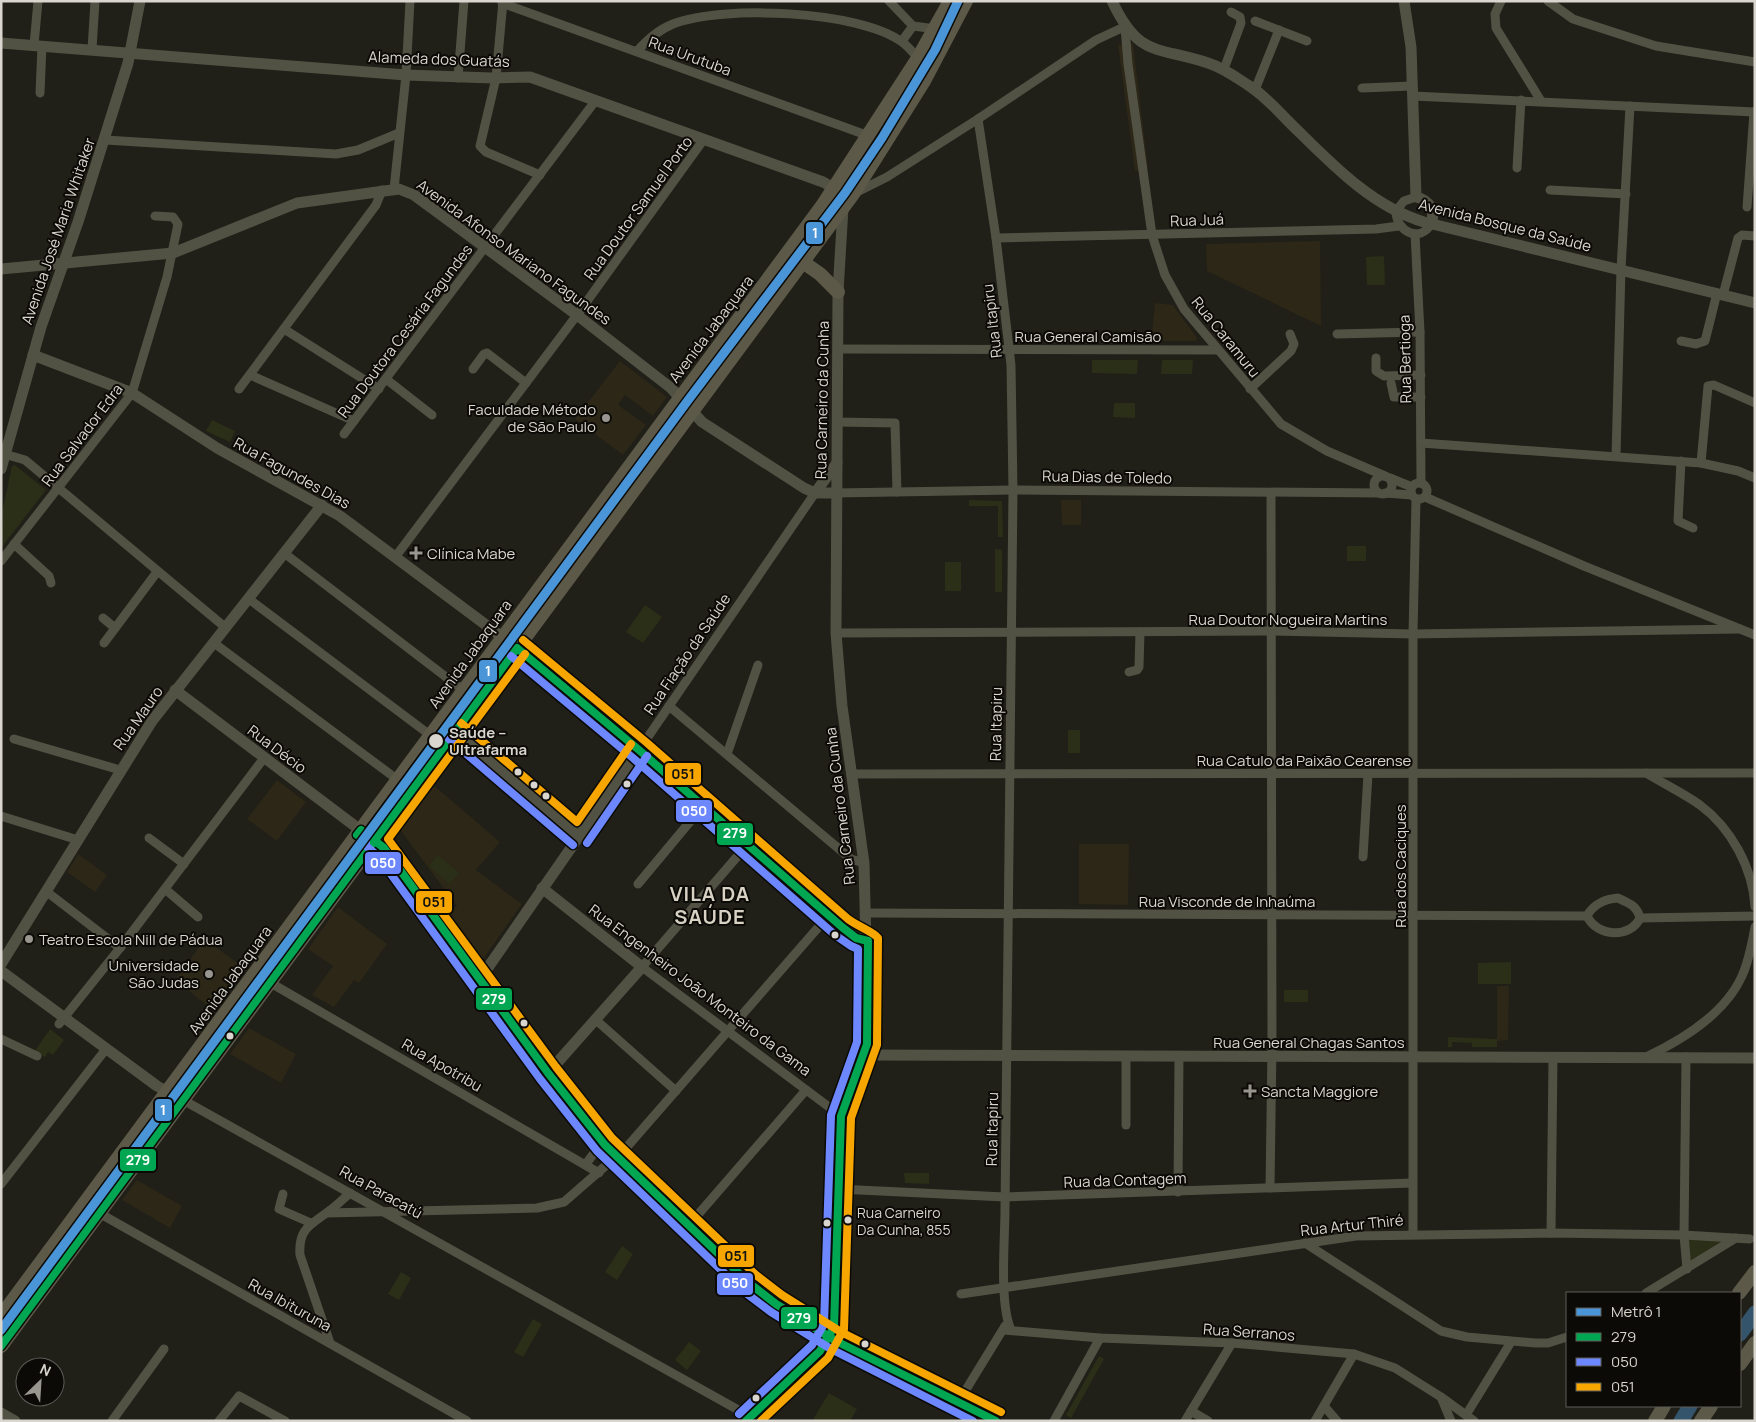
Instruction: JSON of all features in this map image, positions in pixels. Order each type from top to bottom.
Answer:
[{"type":"main road","name":"Avenida Jabaquara","points":[[1,1316],[835,188],[936,29],[950,1]]},
{"type":"main road","points":[[1,1346],[843,208],[924,81],[966,1]]},
{"type":"main road","points":[[788,252],[820,274],[838,292]]},
{"type":"main road","points":[[1739,1292],[1755,1272]]},
{"type":"main road","points":[[1741,1363],[1755,1343]]},
{"type":"main road","points":[[1701,1421],[1710,1407]]},
{"type":"main road","points":[[1711,1407],[1711,1421]]},
{"type":"street","points":[[38,1],[40,93]]},
{"type":"street","points":[[92,49],[95,1]]},
{"type":"street","name":"Avenida José Maria Whitaker","points":[[1,470],[3,453],[50,298],[64,264],[131,53],[140,1]]},
{"type":"street","points":[[239,389],[388,190],[399,133],[406,75],[410,1]]},
{"type":"street","points":[[458,78],[464,1]]},
{"type":"street","points":[[889,1],[913,26],[936,29]]},
{"type":"street","name":"Avenida Bosque da Saúde","points":[[1112,1],[1125,27],[1140,41],[1152,49],[1224,70],[1255,90],[1339,170],[1396,212],[1431,224],[1755,303]]},
{"type":"street","points":[[1404,1],[1411,47],[1416,197]]},
{"type":"street","points":[[1502,1],[1494,21],[1498,34],[1540,101]]},
{"type":"street","points":[[1548,1],[1574,19],[1656,46],[1755,62]]},
{"type":"street","points":[[502,2],[496,78],[480,142],[481,148],[540,175]]},
{"type":"street","name":"Rua Urutuba","points":[[502,2],[869,136]]},
{"type":"street","points":[[1224,70],[1241,23],[1240,17],[1231,12]]},
{"type":"street","points":[[637,51],[651,36],[674,24],[706,16],[804,14],[866,27],[902,42],[918,58]]},
{"type":"street","points":[[1255,21],[1307,41]]},
{"type":"street","points":[[902,42],[913,26]]},
{"type":"street","points":[[853,194],[887,177],[978,120],[1096,40],[1125,27]]},
{"type":"street","name":"Rua Caramuru","points":[[1125,27],[1128,64],[1152,235],[1165,275],[1196,326],[1250,389],[1290,431],[1328,451],[1388,477],[1416,494],[1755,635]]},
{"type":"street","points":[[1255,90],[1279,30]]},
{"type":"street","name":"Alameda dos Guatás","points":[[1,43],[406,75],[458,78],[530,77],[835,188]]},
{"type":"street","points":[[1362,88],[1521,100],[1754,112],[1747,207]]},
{"type":"street","name":"Rua Doutora Cesária Fagundes","points":[[344,434],[596,100]]},
{"type":"street","points":[[1517,168],[1521,100]]},
{"type":"street","points":[[1616,456],[1621,269],[1630,106]]},
{"type":"street","name":"Rua Itapiru","points":[[978,120],[1011,349],[1011,632],[1005,1197],[1007,1327]]},
{"type":"street","points":[[104,140],[336,154],[358,150],[399,133]]},
{"type":"street","name":"Rua Doutor Samuel Porto","points":[[396,556],[577,315],[704,139]]},
{"type":"street","points":[[835,188],[843,208]]},
{"type":"street","name":"Avenida Afonso Mariano Fagundes","points":[[1,268],[173,253],[238,225],[297,203],[388,190],[414,195],[577,315],[671,388],[691,413],[724,437],[836,505]]},
{"type":"street","points":[[1550,190],[1626,194]]},
{"type":"street","points":[[1416,197],[1422,198],[1431,207],[1433,218],[1431,224],[1424,232],[1415,234],[1407,232],[1399,226],[1396,212],[1404,201],[1416,197]]},
{"type":"street","name":"Rua Carneiro da Cunha","points":[[751,1419],[820,1351],[830,1336],[835,1320],[841,1116],[863,1055],[868,1025],[868,941],[864,863],[842,706],[836,633],[838,292],[843,208]]},
{"type":"street","name":"Rua Salvador Edra","points":[[1,561],[132,393],[173,253],[178,220],[155,216]]},
{"type":"street","name":"Rua Juá","points":[[996,238],[1366,230],[1399,226]]},
{"type":"street","name":"Rua Bertioga","points":[[1415,234],[1420,332],[1421,483]]},
{"type":"street","points":[[1681,341],[1696,344],[1705,341],[1738,238],[1742,235],[1755,236]]},
{"type":"street","points":[[284,329],[379,389]]},
{"type":"street","points":[[1338,334],[1420,332]]},
{"type":"street","points":[[1250,389],[1291,351],[1294,344],[1290,334]]},
{"type":"street","name":"Rua General Camisão","points":[[838,349],[1217,350]]},
{"type":"street","points":[[473,368],[486,353],[526,383]]},
{"type":"street","name":"Rua Fagundes Dias","points":[[33,355],[132,393],[217,448],[322,505],[396,556],[517,648],[639,750],[856,938],[868,941]]},
{"type":"street","points":[[1376,358],[1376,371],[1382,375],[1421,375]]},
{"type":"street","points":[[250,376],[354,421]]},
{"type":"street","points":[[386,379],[432,415]]},
{"type":"street","points":[[1391,383],[1394,396],[1421,397]]},
{"type":"street","points":[[1701,463],[1708,386],[1714,386],[1755,403]]},
{"type":"street","points":[[837,422],[895,423],[897,492]]},
{"type":"street","points":[[1421,443],[1701,463],[1724,467],[1755,478]]},
{"type":"street","points":[[3,453],[23,459],[226,628]]},
{"type":"street","points":[[1681,461],[1678,521],[1693,528]]},
{"type":"street","points":[[819,493],[836,463]]},
{"type":"street","points":[[1388,477],[1391,488],[1382,493],[1375,490],[1374,481],[1377,478],[1388,477]]},
{"type":"street","points":[[1421,483],[1427,491],[1416,494],[1421,483]]},
{"type":"street","name":"Rua Dias de Toledo","points":[[836,492],[1012,490],[1416,494]]},
{"type":"street","points":[[819,493],[836,492]]},
{"type":"street","name":"Rua Fiação da Saúde","points":[[480,979],[819,493]]},
{"type":"street","points":[[1270,1188],[1272,1057],[1271,493]]},
{"type":"street","name":"Rua dos Caciques","points":[[1412,1233],[1413,634],[1416,494]]},
{"type":"street","name":"Rua Mauro","points":[[1,964],[47,892],[146,728],[322,505]]},
{"type":"street","points":[[14,544],[49,576],[51,583]]},
{"type":"street","points":[[284,553],[463,690]]},
{"type":"street","points":[[104,643],[158,572]]},
{"type":"street","points":[[249,599],[430,735]]},
{"type":"street","points":[[103,618],[115,628]]},
{"type":"street","name":"Rua Doutor Nogueira Martins","points":[[836,633],[1271,631],[1413,634],[1740,629]]},
{"type":"street","points":[[1129,672],[1138,670],[1139,667],[1140,632]]},
{"type":"street","points":[[214,643],[398,780]]},
{"type":"street","points":[[727,754],[758,665]]},
{"type":"street","name":"Rua Décio","points":[[175,690],[384,848],[548,1073],[605,1145],[763,1295],[830,1336],[996,1421]]},
{"type":"street","points":[[669,706],[851,859],[864,863]]},
{"type":"street","points":[[455,731],[579,837]]},
{"type":"street","points":[[14,739],[120,770]]},
{"type":"street","points":[[61,1021],[120,948],[264,758]]},
{"type":"street","points":[[1646,773],[1700,804],[1726,832],[1743,859],[1753,889],[1755,908]]},
{"type":"street","name":"Rua Catulo da Paixão Cearense","points":[[853,774],[1755,773]]},
{"type":"street","points":[[1363,857],[1368,774]]},
{"type":"street","points":[[638,884],[703,806]]},
{"type":"street","points":[[1,816],[78,840]]},
{"type":"street","points":[[149,838],[184,864]]},
{"type":"street","points":[[548,1073],[748,844]]},
{"type":"street","name":"Rua Engenheiro João Monteiro da Gama","points":[[542,888],[642,967],[841,1116]]},
{"type":"street","points":[[165,889],[198,916]]},
{"type":"street","points":[[47,892],[120,948]]},
{"type":"street","points":[[1618,898],[1630,903],[1638,910],[1640,918],[1637,925],[1620,933],[1608,932],[1599,928],[1587,916],[1597,905],[1608,899],[1618,898]]},
{"type":"street","name":"Rua Visconde de Inhaúma","points":[[866,913],[1587,916]]},
{"type":"street","points":[[327,1213],[382,1210],[537,1208],[564,1202],[617,1157],[728,1032],[828,915]]},
{"type":"street","points":[[1640,918],[1755,916]]},
{"type":"street","points":[[1646,1057],[1672,1044],[1708,1018],[1724,1002],[1743,975],[1755,927]]},
{"type":"street","name":"Rua Paracatú","points":[[1,971],[61,1021],[106,1049],[167,1092],[382,1210],[751,1419]]},
{"type":"street","name":"Rua Apotribu","points":[[269,982],[599,1173]]},
{"type":"street","points":[[596,1020],[676,1091]]},
{"type":"street","points":[[1,1039],[37,1056]]},
{"type":"street","points":[[1,1184],[106,1049]]},
{"type":"street","name":"Rua General Chagas Santos","points":[[863,1055],[1755,1058]]},
{"type":"street","points":[[1126,1056],[1126,1125]]},
{"type":"street","points":[[1178,1192],[1179,1056]]},
{"type":"street","points":[[1551,1232],[1552,1057]]},
{"type":"street","points":[[1686,1057],[1684,1235],[1687,1269]]},
{"type":"street","points":[[689,1225],[806,1090]]},
{"type":"street","points":[[586,1164],[598,1149],[605,1145]]},
{"type":"street","name":"Rua da Contagem","points":[[838,1189],[1005,1197],[1412,1183]]},
{"type":"street","points":[[330,1343],[300,1255],[302,1236],[311,1223],[327,1213],[350,1193]]},
{"type":"street","points":[[283,1194],[279,1209],[311,1223]]},
{"type":"street","name":"Rua Ibituruna","points":[[98,1213],[467,1421]]},
{"type":"street","name":"Rua Artur Thiré","points":[[961,1294],[1006,1289],[1356,1236],[1412,1233],[1551,1232],[1684,1235],[1750,1239]]},
{"type":"street","points":[[1648,1292],[1736,1238]]},
{"type":"street","points":[[1305,1243],[1441,1330],[1467,1337],[1511,1342],[1548,1344],[1566,1337]]},
{"type":"street","points":[[959,1401],[1007,1327]]},
{"type":"street","name":"Rua Serranos","points":[[1007,1327],[1100,1338],[1232,1343],[1354,1354],[1395,1368],[1441,1396],[1470,1418]]},
{"type":"street","points":[[1054,1421],[1100,1338]]},
{"type":"street","points":[[1470,1418],[1511,1342]]},
{"type":"street","points":[[1185,1421],[1232,1343]]},
{"type":"street","points":[[112,1421],[164,1350]]},
{"type":"street","points":[[1315,1421],[1354,1354]]},
{"type":"street","points":[[219,1421],[237,1397],[240,1396],[285,1421]]},
{"type":"street","points":[[1441,1396],[1451,1421]]},
{"type":"street","points":[[1324,1406],[1337,1421]]},
{"type":"street","points":[[1191,1411],[1208,1421]]},
{"type":"street","points":[[1,1413],[15,1421]]},
{"type":"shaded area","points":[[1133,43],[1148,169],[1135,171],[1118,45]]},
{"type":"shaded area","points":[[1320,241],[1321,326],[1207,271],[1206,244]]},
{"type":"shaded area","points":[[1155,303],[1173,305],[1197,338],[1196,341],[1151,341]]},
{"type":"shaded area","name":"Faculdade Método de São Paulo","points":[[620,361],[667,397],[653,416],[625,395],[618,405],[646,425],[623,455],[575,419]]},
{"type":"shaded area","points":[[1061,500],[1081,500],[1081,525],[1062,525]]},
{"type":"shaded area","points":[[277,780],[306,802],[277,841],[247,819]]},
{"type":"shaded area","points":[[431,783],[500,842],[476,870],[522,904],[481,962],[445,915],[457,906],[398,827]]},
{"type":"shaded area","points":[[1079,844],[1129,844],[1128,905],[1079,904]]},
{"type":"shaded area","points":[[78,854],[107,875],[95,892],[67,872]]},
{"type":"shaded area","points":[[338,907],[387,944],[359,983],[354,980],[334,1007],[312,995],[333,966],[308,949]]},
{"type":"shaded area","name":"Universidade São Judas","points":[[205,939],[244,968],[213,1010],[175,980]]},
{"type":"shaded area","points":[[1497,986],[1509,986],[1508,1040],[1497,1041]]},
{"type":"shaded area","points":[[249,1028],[296,1054],[281,1083],[230,1054]]},
{"type":"shaded area","points":[[137,1180],[182,1206],[170,1228],[122,1200]]},
{"type":"green space","points":[[1384,256],[1385,285],[1367,285],[1366,257]]},
{"type":"green space","points":[[1092,360],[1138,360],[1137,374],[1092,373]]},
{"type":"green space","points":[[1162,360],[1193,360],[1192,374],[1161,374]]},
{"type":"green space","points":[[1114,403],[1135,403],[1135,418],[1113,417]]},
{"type":"green space","points":[[676,414],[679,418],[522,630],[519,627]]},
{"type":"green space","points":[[212,420],[235,431],[230,442],[206,431]]},
{"type":"green space","points":[[15,465],[46,490],[1,548],[3,508],[12,466]]},
{"type":"green space","points":[[969,500],[1002,501],[1003,537],[998,537],[998,506],[969,506]]},
{"type":"green space","points":[[1347,546],[1366,546],[1366,561],[1347,561]]},
{"type":"green space","points":[[995,549],[1002,550],[1002,592],[995,592]]},
{"type":"green space","points":[[945,562],[961,562],[961,591],[945,591]]},
{"type":"green space","points":[[645,605],[662,617],[643,643],[626,632]]},
{"type":"green space","points":[[499,652],[503,655],[378,825],[374,822]]},
{"type":"green space","points":[[1068,730],[1080,730],[1080,753],[1068,753]]},
{"type":"green space","points":[[438,855],[459,873],[449,884],[429,866]]},
{"type":"green space","points":[[1511,962],[1511,984],[1478,984],[1478,963]]},
{"type":"green space","points":[[1284,990],[1308,990],[1308,1002],[1284,1002]]},
{"type":"green space","points":[[50,1029],[64,1040],[53,1055],[48,1052],[45,1057],[34,1052]]},
{"type":"green space","points":[[1448,1037],[1497,1039],[1497,1047],[1472,1047],[1472,1043],[1452,1042],[1452,1047],[1448,1047]]},
{"type":"green space","points":[[904,1173],[929,1173],[929,1184],[905,1183]]},
{"type":"green space","points":[[1680,1234],[1734,1237],[1686,1269]]},
{"type":"green space","points":[[622,1246],[633,1254],[617,1280],[605,1272]]},
{"type":"green space","points":[[401,1272],[411,1278],[399,1300],[388,1294]]},
{"type":"green space","points":[[533,1319],[542,1324],[523,1357],[514,1352]]},
{"type":"green space","points":[[689,1342],[701,1351],[687,1370],[675,1360]]},
{"type":"green space","points":[[1099,1356],[1104,1359],[1071,1418],[1066,1415]]},
{"type":"green space","points":[[829,1393],[857,1409],[850,1421],[812,1421]]},
{"type":"waterway","points":[[1741,1333],[1755,1313]]},
{"type":"waterway","points":[[1681,1421],[1689,1407]]},
{"type":"metro line","name":"1","points":[[1,1330],[689,399],[845,193],[882,138],[935,50],[958,1]]},
{"type":"transit line","name":"051","points":[[523,640],[646,742],[848,919],[873,933],[878,938],[877,1045],[851,1118],[844,1329],[828,1358],[761,1421]]},
{"type":"transit line","name":"050","points":[[509,642],[366,835],[366,846],[377,855],[540,1079],[597,1151],[742,1290],[771,1312],[831,1349],[973,1421]]},
{"type":"transit line","name":"279","points":[[1,1346],[517,648],[639,750],[842,927],[856,938],[868,941],[867,1044],[841,1116],[834,1327],[820,1351],[746,1421]]},
{"type":"transit line","name":"051","points":[[525,654],[388,839],[556,1067],[612,1138],[756,1275],[782,1295],[841,1332],[1001,1412]]},
{"type":"transit line","name":"050","points":[[511,656],[633,758],[835,935],[858,949],[857,1042],[831,1115],[824,1324],[812,1345],[739,1414]]},
{"type":"transit line","name":"051","points":[[461,723],[577,822],[631,744]]},
{"type":"transit line","name":"050","points":[[449,739],[573,845]]},
{"type":"transit line","name":"050","points":[[587,843],[647,756]]},
{"type":"transit line","name":"279","points":[[357,835],[361,830],[384,848],[548,1073],[605,1145],[749,1283],[776,1304],[836,1341],[996,1421]]},
{"type":"place","name":"Faculdade Método de São Paulo","points":[[606,418]]},
{"type":"place","name":"Clínica Mabe","points":[[416,553]]},
{"type":"place","name":"Saúde – Ultrafarma","points":[[436,741]]},
{"type":"place","name":"Teatro Escola Nill de Pádua","points":[[29,939]]},
{"type":"place","name":"Universidade São Judas","points":[[209,974]]},
{"type":"place","name":"Sancta Maggiore","points":[[1250,1091]]},
{"type":"place","name":"Rua Carneiro Da Cunha, 855","points":[[848,1220]]},
{"type":"district","name":"VILA DA SAÚDE","points":[[710,904]]}]
